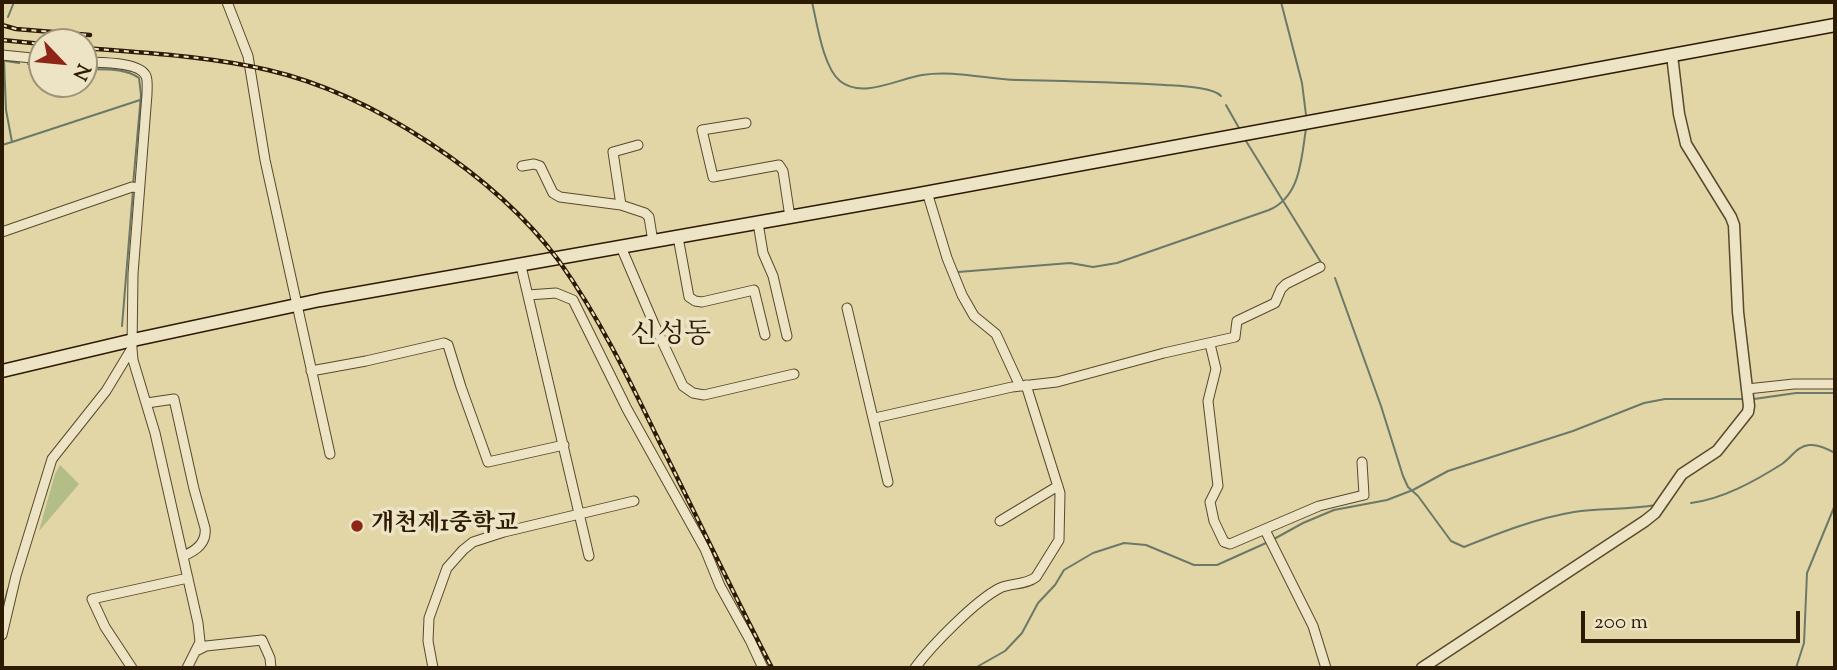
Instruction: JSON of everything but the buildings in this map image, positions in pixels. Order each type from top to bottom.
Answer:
[{"type":"main road","points":[[2,371],[132,344],[296,305],[1835,25]]},
{"type":"street","points":[[227,2],[248,56],[265,160],[330,454]]},
{"type":"street","points":[[2,55],[28,58]]},
{"type":"street","points":[[1422,668],[1645,522],[1655,513],[1682,474],[1717,451],[1743,420],[1749,406],[1738,313],[1734,225],[1686,144],[1679,114],[1672,55]]},
{"type":"street","points":[[98,63],[126,65],[146,76],[147,94],[135,187],[133,360],[147,403],[198,624],[200,642],[187,668]]},
{"type":"street","points":[[746,123],[702,130],[713,177],[779,165],[783,171],[790,217]]},
{"type":"street","points":[[621,205],[613,152],[638,145]]},
{"type":"street","points":[[522,166],[540,166],[553,193],[560,198],[621,205],[645,213],[649,217],[653,242]]},
{"type":"street","points":[[2,232],[135,187]]},
{"type":"street","points":[[915,668],[928,650],[971,610],[999,589],[1031,581],[1036,577],[1059,540],[1060,493],[1023,385],[996,334],[974,316],[962,295],[927,192]]},
{"type":"street","points":[[758,223],[763,253],[773,275],[787,336]]},
{"type":"street","points":[[678,237],[689,297],[695,302],[702,302],[754,290],[765,335]]},
{"type":"street","points":[[621,247],[653,324],[683,386],[704,395],[794,374]]},
{"type":"street","points":[[521,266],[589,556]]},
{"type":"street","points":[[875,418],[1023,385],[1058,382],[1235,337],[1237,321],[1275,303],[1286,284],[1320,267]]},
{"type":"street","points":[[528,295],[556,292],[573,300],[627,409],[705,549],[720,586],[761,667]]},
{"type":"street","points":[[848,308],[888,482]]},
{"type":"street","points":[[311,371],[366,362],[444,343],[448,345],[488,462],[564,445]]},
{"type":"street","points":[[2,635],[16,576],[52,459],[106,391],[132,344]]},
{"type":"street","points":[[1210,344],[1216,369],[1209,401],[1218,486],[1211,497],[1211,510],[1226,544],[1319,506],[1364,495],[1362,463]]},
{"type":"street","points":[[1747,389],[1794,384],[1835,384]]},
{"type":"street","points":[[147,403],[174,398],[206,533],[202,543],[183,556]]},
{"type":"street","points":[[1000,521],[1058,486]]},
{"type":"street","points":[[433,668],[428,641],[429,618],[440,583],[454,559],[473,541],[634,501]]},
{"type":"street","points":[[1265,530],[1312,626],[1326,668]]},
{"type":"street","points":[[132,668],[105,627],[92,599],[188,578]]},
{"type":"street","points":[[198,650],[206,646],[262,640],[270,658],[271,668]]},
{"type":"green space","points":[[60,465],[79,484],[39,531],[55,474]]},
{"type":"waterway","points":[[8,17],[14,2]]},
{"type":"waterway","points":[[812,2],[829,66],[840,81],[849,86],[869,88],[922,75],[946,74],[1017,80],[1187,87],[1211,91],[1221,96]]},
{"type":"waterway","points":[[1281,2],[1302,83],[1306,115]]},
{"type":"waterway","points":[[2,145],[12,142],[6,110],[4,60]]},
{"type":"waterway","points":[[6,61],[19,63]]},
{"type":"waterway","points":[[98,69],[120,71],[139,78],[141,95],[133,185]]},
{"type":"waterway","points":[[12,142],[140,100]]},
{"type":"waterway","points":[[1226,105],[1239,128]]},
{"type":"waterway","points":[[958,272],[1070,263],[1093,267],[1117,263],[1269,210],[1288,196],[1298,176],[1306,129]]},
{"type":"waterway","points":[[1246,141],[1322,264]]},
{"type":"waterway","points":[[122,326],[133,191]]},
{"type":"waterway","points":[[1335,278],[1403,476],[1408,487],[1418,496],[1451,541],[1464,547],[1546,518],[1584,511],[1656,505]]},
{"type":"waterway","points":[[1754,399],[1796,393],[1835,393]]},
{"type":"waterway","points":[[1274,539],[1334,510],[1387,500],[1413,490],[1448,471],[1573,431],[1644,403],[1665,399],[1743,399]]},
{"type":"waterway","points":[[1691,503],[1715,498],[1750,483],[1805,446],[1819,446],[1835,453]]},
{"type":"waterway","points":[[1796,668],[1804,643],[1807,573],[1835,505]]},
{"type":"waterway","points":[[975,668],[1005,651],[1022,633],[1038,603],[1055,585],[1064,570],[1093,553],[1124,543],[1146,545],[1194,565],[1217,565],[1266,543]]},
{"type":"waterway","points":[[2,612],[8,589]]},
{"type":"railway","points":[[2,25],[28,30]]},
{"type":"railway","points":[[2,40],[28,43]]},
{"type":"railway","points":[[98,49],[223,61],[308,82],[389,118],[466,169],[501,198],[559,261],[600,326],[772,668]]},
{"type":"place","name":"개천제1중학교","points":[[357,526]]},
{"type":"district","name":"신성동","points":[[671,337]]}]
